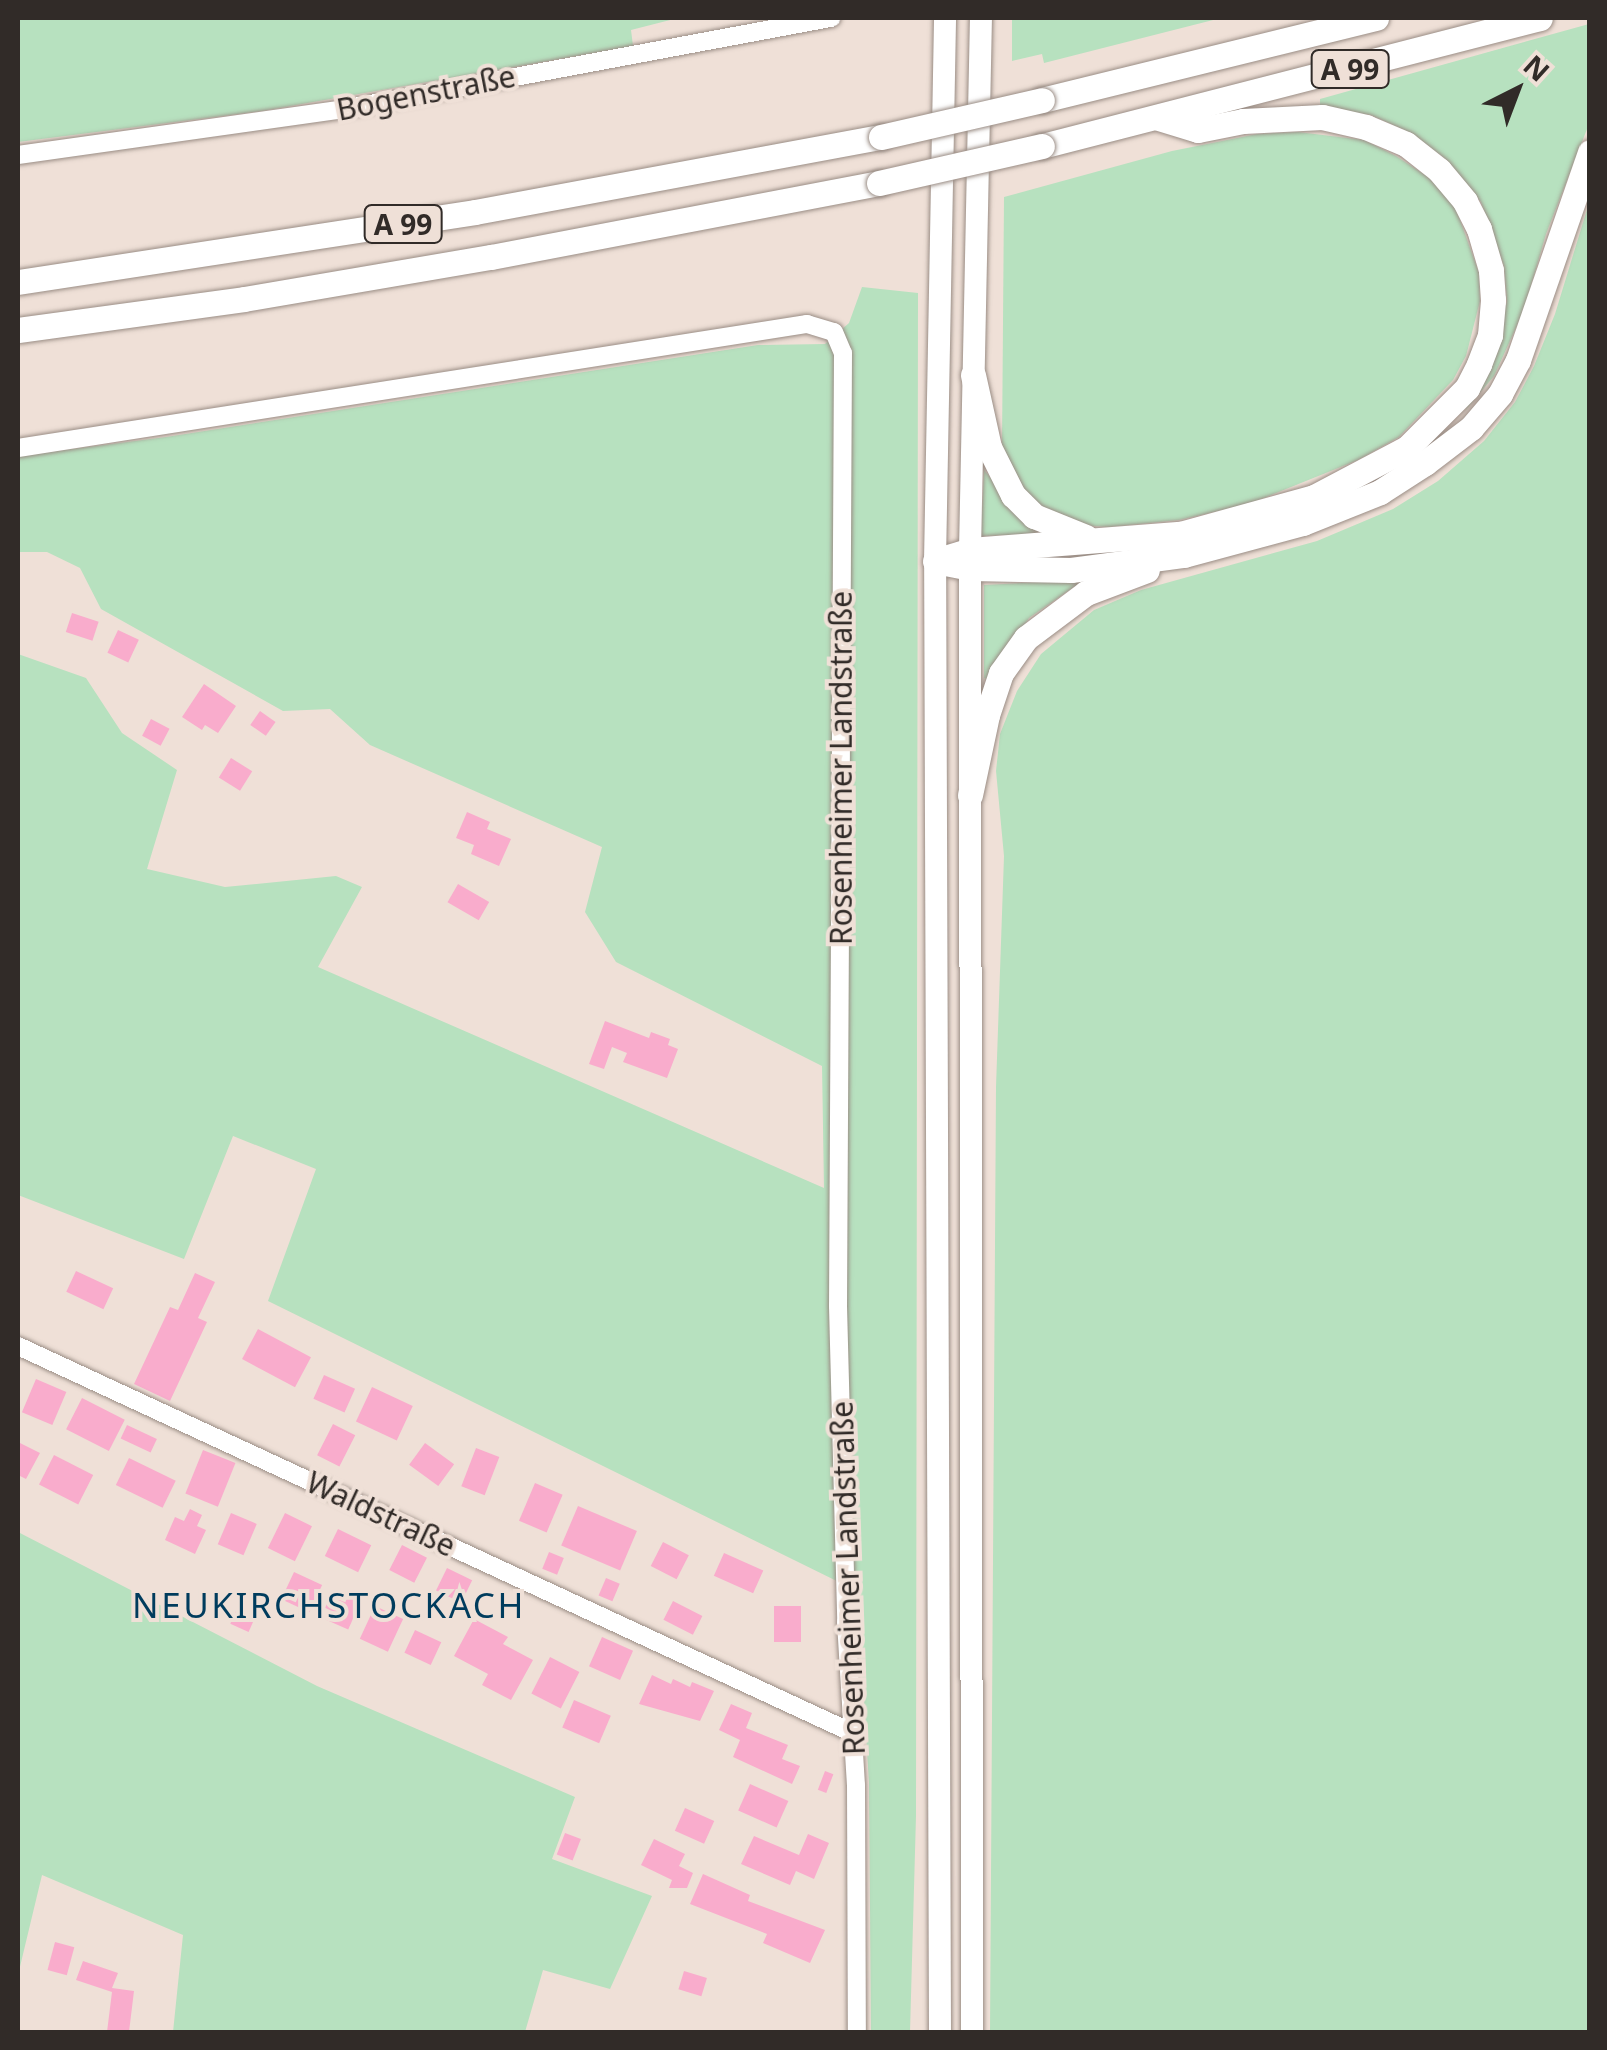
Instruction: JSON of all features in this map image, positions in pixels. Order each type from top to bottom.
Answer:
[{"type":"highway","name":"A 99","points":[[18,282],[475,212],[881,137],[1376,18]]},
{"type":"highway","name":"A 99","points":[[18,330],[472,260],[879,183],[1159,118],[1540,18]]},
{"type":"highway","points":[[935,561],[1180,534],[1254,517],[1364,474],[1407,448],[1467,388],[1490,335],[1491,270],[1479,229],[1465,202],[1439,170],[1406,144],[1366,127],[1322,117],[1243,120],[1198,130],[1159,118]]},
{"type":"highway","points":[[970,559],[1071,570],[1184,554],[1303,523],[1380,492],[1471,428],[1500,394],[1518,360],[1590,152]]},
{"type":"highway","points":[[973,375],[990,447],[1012,495],[1034,516],[1100,542]]},
{"type":"highway","points":[[970,795],[987,715],[1001,673],[1026,638],[1086,593],[1184,554]]},
{"type":"main road","points":[[940,2032],[935,561],[945,18]]},
{"type":"main road","points":[[972,2032],[970,559],[980,18]]},
{"type":"street","name":"Bogenstraße","points":[[18,155],[134,142],[344,109],[832,18]]},
{"type":"street","name":"Rosenheimer Landstraße","points":[[18,448],[807,324],[834,332],[842,352],[838,1326],[853,1733],[856,2032]]},
{"type":"street","name":"Waldstraße","points":[[18,1346],[853,1733]]},
{"type":"green space","points":[[18,18],[678,18],[631,30],[633,46],[262,111],[18,142]]},
{"type":"green space","points":[[1012,18],[1221,18],[1044,63],[1042,54],[1012,61]]},
{"type":"green space","points":[[1589,24],[1589,124],[1546,234],[1524,310],[1494,376],[1465,411],[1490,368],[1507,301],[1504,266],[1481,202],[1448,161],[1413,134],[1371,115],[1320,108],[1320,99]]},
{"type":"green space","points":[[1298,132],[1364,140],[1431,179],[1456,209],[1479,273],[1480,301],[1466,356],[1453,380],[1399,437],[1358,460],[1249,504],[1179,520],[1109,527],[1079,525],[1043,508],[1024,490],[1002,447],[1004,197],[1172,151],[1257,134]]},
{"type":"green space","points":[[1589,203],[1589,2032],[990,2032],[996,1087],[1004,856],[996,771],[1000,734],[1017,691],[1041,654],[1094,610],[1141,590],[1317,541],[1393,509],[1438,481],[1484,441],[1515,402],[1534,366],[1555,314]]},
{"type":"green space","points":[[862,287],[918,293],[916,1816],[910,2032],[871,2032],[869,1783],[857,1591],[268,1301],[316,1169],[233,1136],[184,1259],[18,1195],[18,654],[86,678],[122,733],[177,770],[147,869],[225,887],[336,876],[362,887],[318,967],[824,1188],[822,1066],[616,962],[585,912],[602,847],[370,745],[330,709],[283,711],[101,609],[80,568],[47,552],[18,552],[18,456],[166,437],[758,345],[825,344],[849,323]]},
{"type":"green space","points":[[984,470],[995,483],[1045,534],[981,536]]},
{"type":"green space","points":[[1075,580],[1078,584],[1029,618],[989,680],[984,678],[984,585]]},
{"type":"green space","points":[[18,1532],[317,1686],[575,1797],[552,1859],[652,1896],[610,1989],[543,1970],[525,2032],[173,2032],[183,1935],[42,1875],[18,1975]]},
{"type":"building","points":[[72,613],[99,622],[92,641],[66,632]]},
{"type":"building","points":[[118,630],[139,640],[128,662],[107,653]]},
{"type":"building","points":[[204,684],[236,706],[218,733],[205,725],[202,730],[182,717]]},
{"type":"building","points":[[260,711],[276,722],[266,736],[250,725]]},
{"type":"building","points":[[151,719],[170,729],[161,746],[142,736]]},
{"type":"building","points":[[231,758],[252,771],[240,791],[219,778]]},
{"type":"building","points":[[467,812],[490,822],[487,829],[511,839],[499,866],[471,854],[474,845],[456,838]]},
{"type":"building","points":[[458,884],[489,902],[479,920],[448,902]]},
{"type":"building","points":[[605,1021],[649,1038],[651,1032],[670,1039],[668,1045],[678,1049],[667,1078],[623,1062],[627,1053],[612,1047],[604,1069],[589,1064]]},
{"type":"building","points":[[76,1271],[113,1288],[103,1309],[66,1292]]},
{"type":"building","points":[[195,1273],[215,1282],[198,1318],[207,1322],[170,1401],[134,1384],[170,1307],[178,1310]]},
{"type":"building","points":[[258,1329],[311,1357],[295,1387],[242,1359]]},
{"type":"building","points":[[324,1375],[355,1389],[344,1413],[313,1399]]},
{"type":"building","points":[[36,1379],[66,1392],[52,1425],[22,1412]]},
{"type":"building","points":[[372,1387],[413,1406],[397,1440],[356,1421]]},
{"type":"building","points":[[82,1398],[125,1420],[109,1451],[66,1429]]},
{"type":"building","points":[[333,1424],[355,1435],[339,1467],[317,1455]]},
{"type":"building","points":[[127,1425],[157,1439],[151,1453],[121,1439]]},
{"type":"building","points":[[18,1442],[40,1453],[26,1479],[18,1475]]},
{"type":"building","points":[[425,1443],[454,1464],[438,1486],[409,1465]]},
{"type":"building","points":[[476,1448],[499,1457],[485,1495],[461,1486]]},
{"type":"building","points":[[203,1450],[235,1463],[218,1507],[185,1494]]},
{"type":"building","points":[[54,1455],[93,1475],[78,1504],[39,1484]]},
{"type":"building","points":[[129,1458],[176,1481],[163,1508],[116,1485]]},
{"type":"building","points":[[535,1483],[563,1495],[547,1532],[519,1521]]},
{"type":"building","points":[[578,1506],[637,1531],[620,1571],[561,1546]]},
{"type":"building","points":[[190,1509],[202,1515],[197,1526],[206,1530],[195,1554],[165,1540],[175,1517],[184,1521]]},
{"type":"building","points":[[231,1513],[257,1524],[243,1555],[218,1544]]},
{"type":"building","points":[[285,1513],[312,1526],[295,1561],[268,1548]]},
{"type":"building","points":[[338,1529],[371,1545],[358,1572],[325,1556]]},
{"type":"building","points":[[663,1542],[689,1555],[677,1579],[651,1566]]},
{"type":"building","points":[[402,1545],[427,1558],[414,1583],[389,1570]]},
{"type":"building","points":[[549,1552],[564,1558],[557,1575],[542,1569]]},
{"type":"building","points":[[724,1553],[763,1570],[753,1593],[714,1576]]},
{"type":"building","points":[[447,1568],[472,1580],[461,1603],[436,1590]]},
{"type":"building","points":[[294,1572],[322,1585],[309,1612],[281,1599]]},
{"type":"building","points":[[606,1578],[620,1584],[612,1601],[599,1595]]},
{"type":"building","points":[[333,1590],[360,1602],[348,1630],[321,1617]]},
{"type":"building","points":[[673,1601],[702,1616],[693,1635],[663,1620]]},
{"type":"building","points":[[375,1606],[403,1619],[388,1652],[360,1639]]},
{"type":"building","points":[[774,1606],[801,1606],[801,1642],[774,1642]]},
{"type":"building","points":[[236,1611],[254,1619],[249,1632],[230,1624]]},
{"type":"building","points":[[474,1619],[508,1637],[503,1644],[533,1660],[511,1700],[482,1685],[488,1674],[454,1656]]},
{"type":"building","points":[[415,1630],[441,1642],[431,1665],[404,1653]]},
{"type":"building","points":[[602,1637],[633,1651],[620,1680],[589,1666]]},
{"type":"building","points":[[550,1657],[579,1672],[561,1709],[531,1694]]},
{"type":"building","points":[[652,1675],[671,1684],[673,1679],[690,1687],[692,1682],[714,1691],[700,1721],[639,1704]]},
{"type":"building","points":[[574,1700],[611,1716],[599,1743],[562,1728]]},
{"type":"building","points":[[731,1704],[752,1713],[746,1728],[788,1745],[782,1759],[800,1766],[792,1784],[733,1757],[740,1740],[719,1730]]},
{"type":"building","points":[[825,1771],[833,1774],[826,1793],[818,1790]]},
{"type":"building","points":[[750,1784],[788,1801],[777,1828],[738,1810]]},
{"type":"building","points":[[685,1808],[714,1821],[704,1844],[675,1831]]},
{"type":"building","points":[[565,1833],[581,1839],[573,1861],[557,1854]]},
{"type":"building","points":[[808,1834],[829,1843],[814,1879],[796,1871],[790,1885],[741,1864],[754,1836],[799,1855]]},
{"type":"building","points":[[654,1839],[685,1854],[679,1866],[693,1873],[687,1888],[669,1888],[672,1880],[641,1865]]},
{"type":"building","points":[[703,1874],[750,1895],[748,1901],[825,1930],[810,1963],[763,1943],[767,1934],[690,1904]]},
{"type":"building","points":[[55,1942],[74,1947],[67,1975],[47,1970]]},
{"type":"building","points":[[83,1961],[118,1973],[112,1988],[134,1991],[129,2032],[107,2032],[112,1992],[76,1980]]},
{"type":"building","points":[[684,1971],[707,1978],[701,1996],[678,1989]]},
{"type":"district","name":"NEUKIRCHSTOCKACH","points":[[329,1605]]}]
